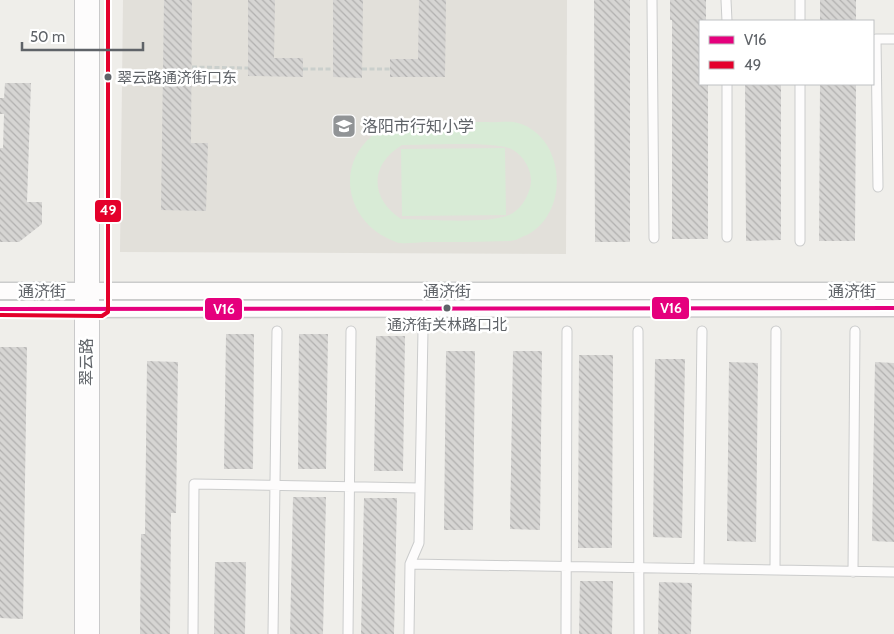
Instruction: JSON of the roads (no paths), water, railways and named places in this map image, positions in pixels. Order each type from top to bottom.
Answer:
[{"type":"street","name":"翠云路","points":[[88,0],[102,634]]},
{"type":"street","name":"翠云路","points":[[87,634],[102,0]]},
{"type":"street","name":"通济街","points":[[0,291],[94,300],[894,308]]},
{"type":"street","name":"通济街","points":[[0,310],[94,300],[894,291]]},
{"type":"lane","points":[[652,0],[654,238]]},
{"type":"lane","points":[[726,0],[726,20]]},
{"type":"lane","points":[[800,0],[800,20]]},
{"type":"lane","points":[[878,187],[876,39],[894,39]]},
{"type":"lane","points":[[727,85],[727,237]]},
{"type":"lane","points":[[800,85],[800,241]]},
{"type":"lane","points":[[273,634],[277,331]]},
{"type":"lane","points":[[348,634],[351,331]]},
{"type":"lane","points":[[409,634],[410,564],[419,543],[423,331]]},
{"type":"lane","points":[[566,634],[567,331]]},
{"type":"lane","points":[[638,331],[639,634]]},
{"type":"lane","points":[[699,569],[702,331]]},
{"type":"lane","points":[[775,570],[776,331]]},
{"type":"lane","points":[[853,572],[855,331]]},
{"type":"lane","points":[[193,634],[194,484],[420,488]]},
{"type":"lane","points":[[410,564],[894,572]]},
{"type":"place","name":"翠云路通济街口东","points":[[108,77]]},
{"type":"place","name":"洛阳市行知小学","points":[[344,126]]},
{"type":"place","name":"通济街关林路口北","points":[[447,308]]}]
